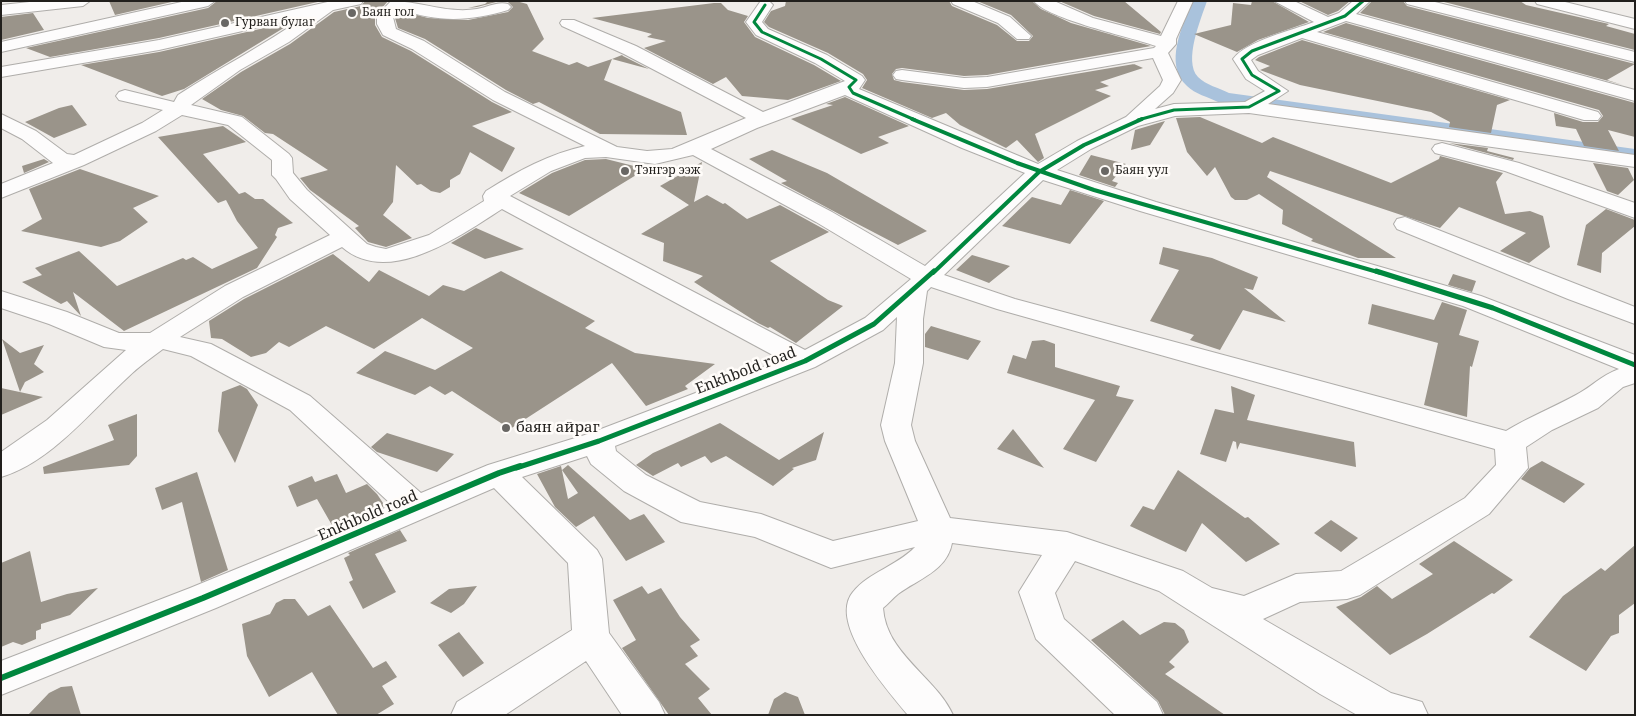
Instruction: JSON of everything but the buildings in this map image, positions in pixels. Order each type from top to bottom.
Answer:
[{"type":"street","points":[[1,10],[83,1]]},
{"type":"street","points":[[1,47],[208,1]]},
{"type":"street","points":[[1,72],[120,53],[356,1]]},
{"type":"street","points":[[746,1],[770,3]]},
{"type":"street","points":[[958,1],[1004,20],[1023,36]]},
{"type":"street","points":[[1041,1],[1088,22],[1136,33],[1164,48]]},
{"type":"street","points":[[1281,1],[1345,13],[1635,96]]},
{"type":"street","points":[[1412,1],[1635,57]]},
{"type":"street","points":[[1542,1],[1635,24]]},
{"type":"street","points":[[503,7],[483,14],[456,17],[437,16],[400,2],[385,16],[389,32],[401,40],[418,45],[499,96],[616,154]]},
{"type":"street","points":[[1131,122],[1139,112],[1167,89],[1172,80],[1164,48],[1183,2]]},
{"type":"street","points":[[494,196],[543,168],[581,153],[599,151],[663,157],[695,148],[762,119],[849,87],[856,80],[821,59],[762,32],[754,22],[770,3]]},
{"type":"street","points":[[1,192],[77,161],[149,127],[180,108],[185,98],[234,66],[283,39],[327,8]]},
{"type":"street","points":[[1345,13],[1303,33],[1252,51],[1242,59],[1246,70],[1260,81],[1279,91],[1301,99],[1635,147]]},
{"type":"street","points":[[568,23],[630,50],[762,119]]},
{"type":"street","points":[[1303,33],[1591,116]]},
{"type":"street","points":[[902,75],[964,83],[987,82],[1164,48]]},
{"type":"street","points":[[10,88],[51,72],[64,61]]},
{"type":"street","points":[[849,87],[853,92],[952,138],[1039,172],[1176,216],[1324,255],[1473,301],[1548,328],[1575,343],[1635,365]]},
{"type":"street","name":"Enkhbold road","points":[[1,678],[203,598],[418,509],[499,473],[599,441],[805,361],[874,324],[921,283],[1039,172],[1084,145],[1131,122],[1174,110],[1249,107],[1279,91]]},
{"type":"street","points":[[125,96],[236,121],[282,158],[283,175],[291,182],[298,194],[359,249],[372,254],[387,256],[437,240],[496,204],[494,196]]},
{"type":"street","points":[[1249,107],[1635,161]]},
{"type":"street","points":[[1,120],[29,135],[62,160],[77,161]]},
{"type":"street","points":[[1406,129],[1429,145],[1512,167],[1635,211]]},
{"type":"street","points":[[695,148],[734,171],[824,217],[921,283],[1006,304],[1510,443],[1541,423],[1588,401],[1614,381],[1635,373]]},
{"type":"street","points":[[494,196],[805,361]]},
{"type":"street","points":[[1405,224],[1479,253],[1514,270],[1635,316]]},
{"type":"street","points":[[1,466],[30,450],[75,412],[130,361],[218,300],[290,262],[345,237]]},
{"type":"street","points":[[921,283],[910,319],[909,363],[896,426],[900,441],[938,529],[934,549],[919,565],[886,584],[865,603],[866,623],[886,661],[933,715]]},
{"type":"street","points":[[1,299],[58,318],[114,342],[136,343],[160,340],[201,350],[300,403],[418,509]]},
{"type":"street","points":[[599,441],[602,456],[635,483],[693,513],[761,526],[831,555],[938,529],[1067,545],[1170,581],[1334,682],[1383,709],[1408,715]]},
{"type":"street","points":[[1195,596],[1246,611],[1296,588],[1346,585],[1477,506],[1512,468],[1510,443]]},
{"type":"street","points":[[499,473],[585,559],[591,637],[645,715]]},
{"type":"street","points":[[1067,545],[1037,592],[1049,628],[1144,715]]},
{"type":"street","points":[[470,715],[538,674],[591,637]]},
{"type":"waterway","points":[[1200,1],[1189,31],[1184,54],[1184,65],[1187,75],[1193,82],[1225,98],[1635,155]]},
{"type":"cycle path","points":[[1,678],[203,598],[499,473],[599,441],[805,361],[874,324],[927,278],[1039,172],[1084,145],[1131,122],[1174,110],[1249,107],[1279,91],[1252,75],[1242,59],[1252,51],[1345,16],[1363,1]]},
{"type":"cycle path","points":[[765,5],[754,22],[762,32],[821,59],[856,80],[849,87],[853,93],[993,154],[1094,190],[1472,301],[1635,365]]},
{"type":"place","name":"Баян гол","points":[[352,13]]},
{"type":"place","name":"Гурван булаг","points":[[225,23]]},
{"type":"place","name":"Тэнгэр ээж","points":[[625,171]]},
{"type":"place","name":"Баян уул","points":[[1105,171]]},
{"type":"place","name":"баян айраг","points":[[506,428]]}]
